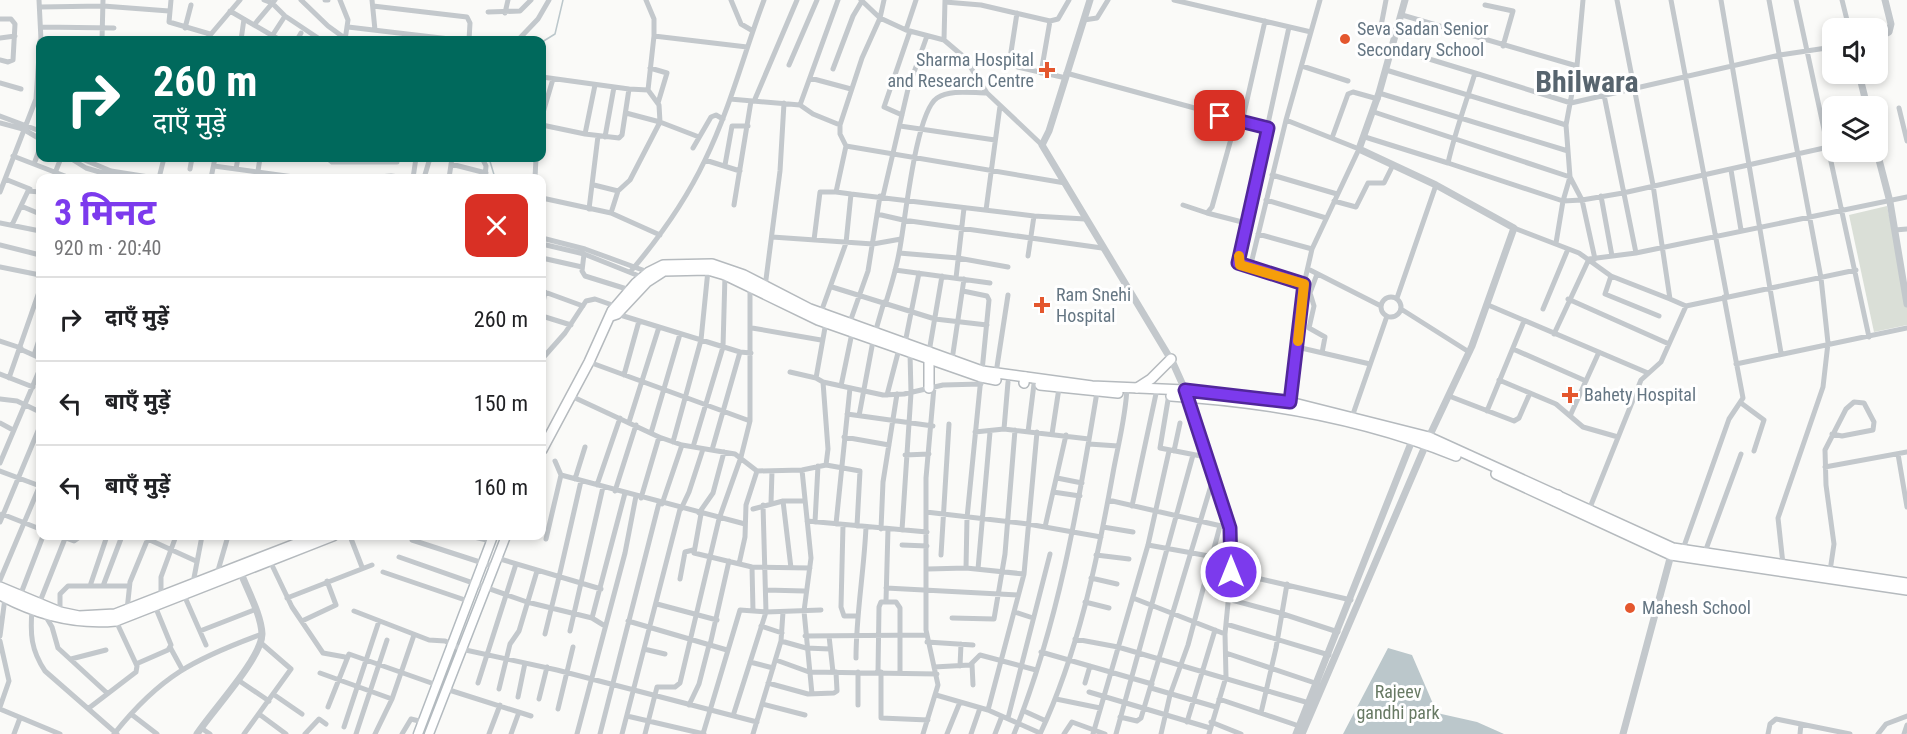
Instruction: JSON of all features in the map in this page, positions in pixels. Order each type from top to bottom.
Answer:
[{"type":"main road","points":[[546,434],[571,396],[630,290],[663,265],[712,264],[764,290],[789,299],[852,333],[902,346],[981,377],[1008,382],[1186,393],[1289,406],[1352,417],[1428,441],[1676,551],[1907,590]]},
{"type":"main road","points":[[617,311],[648,277],[664,271],[708,270],[750,287],[764,290]]},
{"type":"main road","points":[[822,318],[850,322],[874,337]]},
{"type":"main road","points":[[902,346],[910,353],[952,360],[981,377],[996,374],[1059,388],[1097,392],[1130,389],[1151,379],[1170,359]]},
{"type":"main road","points":[[928,356],[932,388]]},
{"type":"main road","points":[[1289,406],[1414,436]]},
{"type":"main road","points":[[1556,498],[1589,510],[1676,551],[1705,552],[1907,583]]},
{"type":"main road","points":[[0,587],[20,596],[44,614],[78,622],[116,621],[184,595],[307,540]]},
{"type":"main road","points":[[2,596],[35,607],[79,616],[103,615],[127,610],[193,583],[270,561],[323,540]]},
{"type":"main road","points":[[418,734],[491,540]]},
{"type":"main road","points":[[429,734],[504,540]]},
{"type":"street","points":[[39,0],[40,36]]},
{"type":"street","points":[[143,0],[143,9]]},
{"type":"street","points":[[171,0],[169,22],[210,34],[238,2],[230,0]]},
{"type":"street","points":[[264,0],[274,2],[285,16],[315,36]]},
{"type":"street","points":[[301,0],[340,36]]},
{"type":"street","points":[[340,0],[348,27],[347,36]]},
{"type":"street","points":[[505,13],[508,0]]},
{"type":"street","points":[[488,12],[520,11],[531,0]]},
{"type":"street","points":[[522,36],[538,19],[549,0]]},
{"type":"street","points":[[646,0],[654,19],[648,90],[658,103]]},
{"type":"street","points":[[730,0],[741,24],[753,31]]},
{"type":"street","points":[[633,269],[660,235],[705,160],[723,119],[764,0]]},
{"type":"street","points":[[734,205],[753,100],[796,0]]},
{"type":"street","points":[[789,65],[817,0]]},
{"type":"street","points":[[800,105],[838,0]]},
{"type":"street","points":[[836,192],[846,146],[840,134],[840,125],[851,90],[880,18],[884,0]]},
{"type":"street","points":[[903,116],[884,107],[916,0]]},
{"type":"street","points":[[944,40],[945,1],[1050,21],[1058,19],[1069,0]]},
{"type":"street","points":[[1042,145],[1090,0]]},
{"type":"street","points":[[1084,20],[1097,18],[1108,0]]},
{"type":"street","points":[[1174,0],[1311,32]]},
{"type":"street","points":[[1250,268],[1286,120],[1320,0]]},
{"type":"street","points":[[1381,26],[1386,0]]},
{"type":"street","points":[[1289,406],[1304,284],[1312,249],[1365,137],[1379,96],[1405,0]]},
{"type":"street","points":[[1556,243],[1563,201],[1570,177],[1566,125],[1577,66],[1583,0]]},
{"type":"street","points":[[1617,0],[1653,185],[1670,299]]},
{"type":"street","points":[[1623,734],[1676,551],[1729,419],[1741,403],[1743,393],[1736,364],[1706,175],[1671,0]]},
{"type":"street","points":[[1720,0],[1734,67],[1781,353]]},
{"type":"street","points":[[1769,0],[1821,278],[1828,343],[1823,387],[1778,518],[1783,564]]},
{"type":"street","points":[[1796,0],[1822,114]]},
{"type":"street","points":[[1842,0],[1846,18]]},
{"type":"street","points":[[1885,0],[1891,24],[1888,33]]},
{"type":"street","points":[[833,69],[861,1],[880,18],[908,31],[944,40],[970,63],[987,93],[1042,145],[1170,359],[1186,393],[1230,528],[1231,572],[1225,634],[1226,677],[1210,730]]},
{"type":"street","points":[[254,25],[274,2]]},
{"type":"street","points":[[40,7],[103,3],[169,11]]},
{"type":"street","points":[[102,36],[103,3]]},
{"type":"street","points":[[375,30],[372,3],[467,17],[470,23],[469,36]]},
{"type":"street","points":[[185,28],[191,5]]},
{"type":"street","points":[[1485,5],[1513,11],[1503,46]]},
{"type":"street","points":[[230,11],[272,36],[285,16]]},
{"type":"street","points":[[1009,65],[1017,13]]},
{"type":"street","points":[[1402,15],[1577,66]]},
{"type":"street","points":[[0,19],[9,18],[14,21],[15,36],[13,60],[8,62],[0,60]]},
{"type":"street","points":[[242,36],[244,19]]},
{"type":"street","points":[[1041,73],[1050,21]]},
{"type":"street","points":[[1207,213],[1214,203],[1239,121],[1265,21]]},
{"type":"street","points":[[41,27],[114,28]]},
{"type":"street","points":[[348,27],[410,36]]},
{"type":"street","points":[[1289,27],[1238,262],[1250,268],[1304,284]]},
{"type":"street","points":[[0,38],[15,36]]},
{"type":"street","points":[[654,36],[747,47]]},
{"type":"street","points":[[850,322],[861,295],[881,196],[908,89],[927,36]]},
{"type":"street","points":[[1393,48],[1571,103],[1685,76],[1822,49]]},
{"type":"street","points":[[980,60],[1066,76],[1268,128]]},
{"type":"street","points":[[1302,66],[1348,81]]},
{"type":"street","points":[[611,213],[618,190],[630,180],[660,122],[658,103],[667,73],[650,68]]},
{"type":"street","points":[[1386,70],[1566,125]]},
{"type":"street","points":[[1448,163],[1453,139],[1475,73]]},
{"type":"street","points":[[546,78],[629,90],[648,90]]},
{"type":"street","points":[[810,78],[851,90]]},
{"type":"street","points":[[546,103],[553,80]]},
{"type":"street","points":[[0,83],[21,89]]},
{"type":"street","points":[[585,134],[595,85]]},
{"type":"street","points":[[605,137],[614,87]]},
{"type":"street","points":[[546,125],[617,139],[622,135],[629,90]]},
{"type":"street","points":[[1332,138],[1348,94],[1353,92],[1379,96],[1461,117],[1569,151]]},
{"type":"street","points":[[859,416],[874,337],[899,253],[903,220],[921,129],[935,99],[948,93],[987,93]]},
{"type":"street","points":[[1604,95],[1636,253]]},
{"type":"street","points":[[0,192],[36,99]]},
{"type":"street","points":[[730,99],[800,105],[813,114],[840,125]]},
{"type":"street","points":[[764,290],[772,237],[784,103]]},
{"type":"street","points":[[986,210],[1000,106]]},
{"type":"street","points":[[1899,108],[1907,141]]},
{"type":"street","points":[[1374,112],[1570,177],[1582,200],[1592,259],[1568,299],[1554,334]]},
{"type":"street","points":[[626,113],[660,122],[699,137]]},
{"type":"street","points":[[693,148],[711,117],[716,115],[723,119]]},
{"type":"street","points":[[0,116],[24,127],[36,136]]},
{"type":"street","points":[[1286,120],[1359,149],[1436,185],[1514,228],[1592,259],[1611,276],[1686,306],[1856,270]]},
{"type":"street","points":[[0,123],[36,130]]},
{"type":"street","points":[[725,165],[732,126],[748,126]]},
{"type":"street","points":[[900,126],[995,140]]},
{"type":"street","points":[[589,209],[594,185],[598,136]]},
{"type":"street","points":[[1365,137],[1563,201],[1623,193],[1822,149]]},
{"type":"street","points":[[846,146],[1065,183]]},
{"type":"street","points":[[13,156],[58,174]]},
{"type":"street","points":[[34,164],[36,159]]},
{"type":"street","points":[[705,160],[740,171]]},
{"type":"street","points":[[55,173],[59,162]]},
{"type":"street","points":[[76,162],[100,174]]},
{"type":"street","points":[[90,162],[111,171],[131,174]]},
{"type":"street","points":[[190,169],[191,162]]},
{"type":"street","points":[[212,174],[214,162]]},
{"type":"street","points":[[236,169],[237,162]]},
{"type":"street","points":[[258,171],[259,162]]},
{"type":"street","points":[[332,162],[397,162]]},
{"type":"street","points":[[454,162],[481,174]]},
{"type":"street","points":[[1833,162],[1869,337]]},
{"type":"street","points":[[1880,162],[1890,202],[1907,304]]},
{"type":"street","points":[[1334,201],[1356,207],[1366,185],[1372,182],[1384,183],[1393,165]]},
{"type":"street","points":[[214,166],[276,174]]},
{"type":"street","points":[[1731,170],[1741,230]]},
{"type":"street","points":[[1272,175],[1337,194]]},
{"type":"street","points":[[4,179],[36,191]]},
{"type":"street","points":[[594,185],[618,190]]},
{"type":"street","points":[[1436,185],[1397,298],[1401,309],[1469,352]]},
{"type":"street","points":[[12,225],[30,189]]},
{"type":"street","points":[[814,240],[820,192],[881,196],[964,208],[1085,219]]},
{"type":"street","points":[[816,378],[822,318],[846,243],[851,194]]},
{"type":"street","points":[[1601,196],[1612,256]]},
{"type":"street","points":[[1592,259],[1636,253],[1716,234],[1907,197]]},
{"type":"street","points":[[546,199],[611,213],[660,235]]},
{"type":"street","points":[[1266,201],[1326,218]]},
{"type":"street","points":[[1183,205],[1246,223]]},
{"type":"street","points":[[21,206],[36,212]]},
{"type":"street","points":[[956,278],[964,208]]},
{"type":"street","points":[[877,214],[961,229],[1102,248]]},
{"type":"street","points":[[1028,256],[1035,216]]},
{"type":"street","points":[[0,223],[36,230]]},
{"type":"street","points":[[1302,734],[1428,441],[1469,352],[1488,305],[1514,228]]},
{"type":"street","points":[[1895,230],[1907,229]]},
{"type":"street","points":[[1258,234],[1312,249]]},
{"type":"street","points":[[772,237],[873,244],[901,239]]},
{"type":"street","points":[[546,243],[584,251],[648,277]]},
{"type":"street","points":[[0,245],[36,254]]},
{"type":"street","points":[[1543,309],[1568,249]]},
{"type":"street","points":[[584,251],[582,267],[585,276],[630,290]]},
{"type":"street","points":[[899,253],[958,258],[1008,267]]},
{"type":"street","points":[[546,259],[582,267]]},
{"type":"street","points":[[0,267],[36,274]]},
{"type":"street","points":[[1308,269],[1381,306],[1387,316]]},
{"type":"street","points":[[673,442],[701,340],[708,270]]},
{"type":"street","points":[[895,270],[990,283]]},
{"type":"street","points":[[887,395],[913,311],[919,273]]},
{"type":"street","points":[[1317,274],[1310,292],[1314,306],[1310,328],[1325,337],[1322,353]]},
{"type":"street","points":[[693,447],[723,347],[725,275]]},
{"type":"street","points":[[928,356],[942,276]]},
{"type":"street","points":[[1611,276],[1605,294],[1659,316]]},
{"type":"street","points":[[952,360],[960,322],[964,279]]},
{"type":"street","points":[[645,734],[659,685],[679,686],[709,555],[741,457],[750,421],[752,328],[750,287]]},
{"type":"street","points":[[832,287],[935,318],[987,325]]},
{"type":"street","points":[[963,291],[987,296],[989,300],[967,518],[966,568]]},
{"type":"street","points":[[546,293],[583,306]]},
{"type":"street","points":[[996,374],[1008,295]]},
{"type":"street","points":[[1381,306],[1383,300],[1390,296],[1397,298]]},
{"type":"street","points":[[546,354],[571,325],[586,302],[596,299],[639,321],[740,352],[751,353]]},
{"type":"street","points":[[1568,299],[1669,344]]},
{"type":"street","points":[[9,378],[36,304]]},
{"type":"street","points":[[1488,305],[1648,373]]},
{"type":"street","points":[[1589,510],[1641,380],[1658,366],[1686,306]]},
{"type":"street","points":[[1387,316],[1396,316],[1401,309]]},
{"type":"street","points":[[1352,417],[1387,316]]},
{"type":"street","points":[[546,317],[571,325]]},
{"type":"street","points":[[624,375],[639,321]]},
{"type":"street","points":[[1487,411],[1524,321]]},
{"type":"street","points":[[629,422],[644,383],[659,327]]},
{"type":"street","points":[[752,328],[821,340]]},
{"type":"street","points":[[1736,364],[1907,328]]},
{"type":"street","points":[[841,386],[852,333]]},
{"type":"street","points":[[651,433],[680,334]]},
{"type":"street","points":[[0,341],[36,356]]},
{"type":"street","points":[[1297,347],[1370,364]]},
{"type":"street","points":[[1514,349],[1586,381]]},
{"type":"street","points":[[712,450],[740,352]]},
{"type":"street","points":[[1570,416],[1599,352]]},
{"type":"street","points":[[902,530],[905,455],[911,393],[910,353]]},
{"type":"street","points":[[590,362],[685,399],[750,421]]},
{"type":"street","points":[[790,372],[823,382],[887,395],[911,393],[981,377]]},
{"type":"street","points":[[0,374],[33,387]]},
{"type":"street","points":[[0,462],[36,379]]},
{"type":"street","points":[[1499,380],[1556,404],[1583,428],[1618,437]]},
{"type":"street","points":[[823,382],[828,449],[826,465]]},
{"type":"street","points":[[1004,429],[1008,382]]},
{"type":"street","points":[[1028,382],[1028,432]]},
{"type":"street","points":[[850,388],[840,467],[841,607],[844,616],[856,616]]},
{"type":"street","points":[[923,734],[936,695],[937,674],[927,642],[926,512],[933,426],[932,388]]},
{"type":"street","points":[[1052,434],[1059,388]]},
{"type":"street","points":[[936,695],[988,710],[1040,733],[1056,699],[1069,662],[1101,537],[1130,389]]},
{"type":"street","points":[[1014,734],[1036,670],[1074,531],[1097,392]]},
{"type":"street","points":[[1132,506],[1156,392]]},
{"type":"street","points":[[1169,392],[1159,445],[1161,449],[1206,457]]},
{"type":"street","points":[[1449,396],[1514,421],[1519,418],[1530,393]]},
{"type":"street","points":[[881,529],[883,482],[897,394]]},
{"type":"street","points":[[571,396],[658,437],[682,445],[741,457],[757,471],[802,470],[826,465],[860,472],[857,526]]},
{"type":"street","points":[[0,399],[26,405],[36,410]]},
{"type":"street","points":[[1830,572],[1834,544],[1825,450],[1832,434],[1850,405],[1858,401],[1864,403],[1875,425],[1873,430],[1842,436],[1832,434]]},
{"type":"street","points":[[1741,403],[1764,420],[1754,451]]},
{"type":"street","points":[[847,414],[933,426]]},
{"type":"street","points":[[570,631],[600,486],[620,418]]},
{"type":"street","points":[[0,423],[13,430]]},
{"type":"street","points":[[1093,732],[1148,545],[1180,423]]},
{"type":"street","points":[[940,555],[949,424]]},
{"type":"street","points":[[615,491],[636,425]]},
{"type":"street","points":[[975,432],[1004,429],[1037,432],[1066,435],[1089,442],[1118,446]]},
{"type":"street","points":[[952,618],[993,620],[1003,571],[1015,430]]},
{"type":"street","points":[[978,569],[990,432]]},
{"type":"street","points":[[988,710],[1024,574],[1037,432]]},
{"type":"street","points":[[1045,527],[1066,435]]},
{"type":"street","points":[[0,522],[36,436]]},
{"type":"street","points":[[1296,734],[1318,684],[1414,436]]},
{"type":"street","points":[[577,734],[638,497],[658,437]]},
{"type":"street","points":[[844,437],[889,445]]},
{"type":"street","points":[[600,734],[660,503],[682,445]]},
{"type":"street","points":[[545,634],[585,447]]},
{"type":"street","points":[[622,734],[680,509],[689,492],[703,449]]},
{"type":"street","points":[[693,550],[700,514],[712,493],[724,452]]},
{"type":"street","points":[[1825,467],[1907,452]]},
{"type":"street","points":[[905,455],[929,454]]},
{"type":"street","points":[[1705,552],[1741,454]]},
{"type":"street","points":[[1898,454],[1907,507]]},
{"type":"street","points":[[1116,734],[1193,455]]},
{"type":"street","points":[[546,539],[561,475],[555,461]]},
{"type":"street","points":[[815,522],[818,466]]},
{"type":"street","points":[[802,470],[810,568],[804,591],[805,636],[812,694]]},
{"type":"street","points":[[0,471],[36,484]]},
{"type":"street","points":[[739,564],[746,505],[757,471]]},
{"type":"street","points":[[771,503],[772,471]]},
{"type":"street","points":[[561,475],[680,509],[745,524]]},
{"type":"street","points":[[1120,717],[1139,720],[1144,710],[1213,477]]},
{"type":"street","points":[[1057,478],[1082,483]]},
{"type":"street","points":[[1053,492],[1080,496]]},
{"type":"street","points":[[592,618],[625,493]]},
{"type":"street","points":[[0,580],[36,496]]},
{"type":"street","points":[[1108,500],[1230,528]]},
{"type":"street","points":[[753,509],[783,501],[805,501]]},
{"type":"street","points":[[783,501],[791,568]]},
{"type":"street","points":[[734,716],[766,612],[763,506]]},
{"type":"street","points":[[926,512],[1028,524],[1101,537]]},
{"type":"street","points":[[2,514],[36,527]]},
{"type":"street","points":[[807,521],[927,532]]},
{"type":"street","points":[[1161,734],[1170,695],[1195,622],[1220,526]]},
{"type":"street","points":[[856,658],[856,616],[862,596],[866,527]]},
{"type":"street","points":[[1103,527],[1133,532]]},
{"type":"street","points":[[886,601],[888,529]]},
{"type":"street","points":[[20,596],[41,540]]},
{"type":"street","points":[[62,540],[35,607],[31,643],[45,671],[116,733],[150,692],[182,669],[218,650],[262,634]]},
{"type":"street","points":[[90,586],[106,540]]},
{"type":"street","points":[[103,586],[120,540]]},
{"type":"street","points":[[127,610],[129,586],[148,540]]},
{"type":"street","points":[[154,540],[196,561]]},
{"type":"street","points":[[161,596],[161,577],[174,540]]},
{"type":"street","points":[[193,583],[201,540]]},
{"type":"street","points":[[217,575],[227,540]]},
{"type":"street","points":[[352,540],[362,567]]},
{"type":"street","points":[[412,540],[483,563],[516,564],[601,590]]},
{"type":"street","points":[[902,545],[927,546]]},
{"type":"street","points":[[1148,545],[1192,551],[1231,560]]},
{"type":"street","points":[[693,550],[696,554],[709,555],[752,567],[810,568]]},
{"type":"street","points":[[680,579],[686,552],[693,550]]},
{"type":"street","points":[[995,734],[1005,717],[1023,666],[1050,554]]},
{"type":"street","points":[[1096,555],[1129,559]]},
{"type":"street","points":[[399,557],[527,602],[592,618],[605,626]]},
{"type":"street","points":[[270,561],[287,598],[326,654],[345,657],[351,654],[437,685]]},
{"type":"street","points":[[690,705],[699,684],[717,620],[729,561]]},
{"type":"street","points":[[478,683],[516,564]]},
{"type":"street","points":[[287,598],[372,565]]},
{"type":"street","points":[[752,567],[753,611]]},
{"type":"street","points":[[928,569],[966,568],[1024,574]]},
{"type":"street","points":[[210,734],[199,731],[238,680],[261,643],[262,634],[240,569]]},
{"type":"street","points":[[499,689],[511,642],[519,631],[537,571]]},
{"type":"street","points":[[383,572],[468,601]]},
{"type":"street","points":[[1231,572],[1351,600]]},
{"type":"street","points":[[1090,578],[1117,584]]},
{"type":"street","points":[[302,621],[335,607],[327,582]]},
{"type":"street","points":[[1206,582],[1230,582]]},
{"type":"street","points":[[1261,713],[1272,668],[1287,584]]},
{"type":"street","points":[[60,612],[60,594],[64,588],[129,586]]},
{"type":"street","points":[[886,588],[1018,595]]},
{"type":"street","points":[[766,590],[804,591]]},
{"type":"street","points":[[184,595],[206,645]]},
{"type":"street","points":[[0,636],[2,596]]},
{"type":"street","points":[[1133,598],[1225,634]]},
{"type":"street","points":[[1228,599],[1338,632]]},
{"type":"street","points":[[900,672],[899,605],[896,602],[886,601],[879,604],[881,717],[928,720]]},
{"type":"street","points":[[1084,602],[1109,608]]},
{"type":"street","points":[[657,604],[717,620]]},
{"type":"street","points":[[155,606],[170,646],[182,669]]},
{"type":"street","points":[[200,631],[254,610]]},
{"type":"street","points":[[627,716],[703,734],[739,611],[821,610]]},
{"type":"street","points":[[354,611],[414,635],[461,649],[547,667],[757,722]]},
{"type":"street","points":[[753,734],[781,641],[783,612]]},
{"type":"street","points":[[1015,612],[1034,618]]},
{"type":"street","points":[[44,614],[52,627],[55,642],[107,693]]},
{"type":"street","points":[[89,708],[134,675],[137,669],[116,621]]},
{"type":"street","points":[[344,727],[379,621]]},
{"type":"street","points":[[628,621],[727,650]]},
{"type":"street","points":[[1226,624],[1329,655]]},
{"type":"street","points":[[760,626],[782,633]]},
{"type":"street","points":[[1187,722],[1215,630]]},
{"type":"street","points":[[375,734],[392,699],[414,635]]},
{"type":"street","points":[[805,636],[927,635]]},
{"type":"street","points":[[768,682],[812,694],[836,692],[829,636]]},
{"type":"street","points":[[1075,639],[1118,647],[1138,655],[1202,673],[1226,677],[1309,703]]},
{"type":"street","points":[[356,734],[387,640]]},
{"type":"street","points":[[781,641],[806,648],[830,649]]},
{"type":"street","points":[[0,642],[8,688],[0,708],[60,734]]},
{"type":"street","points":[[927,642],[973,645]]},
{"type":"street","points":[[244,734],[290,667],[261,643]]},
{"type":"street","points":[[960,666],[961,644]]},
{"type":"street","points":[[136,664],[170,646]]},
{"type":"street","points":[[558,709],[573,647]]},
{"type":"street","points":[[644,649],[665,654]]},
{"type":"street","points":[[71,659],[106,650]]},
{"type":"street","points":[[1041,652],[1069,662],[1132,677],[1170,695],[1216,707]]},
{"type":"street","points":[[1226,653],[1318,684]]},
{"type":"street","points":[[934,667],[972,664],[980,655],[1036,670]]},
{"type":"street","points":[[328,707],[345,657]]},
{"type":"street","points":[[776,660],[809,672],[937,674]]},
{"type":"street","points":[[750,662],[773,668]]},
{"type":"street","points":[[518,697],[525,663]]},
{"type":"street","points":[[972,664],[973,685]]},
{"type":"street","points":[[1085,683],[1090,666]]},
{"type":"street","points":[[539,699],[547,667]]},
{"type":"street","points":[[858,672],[858,705]]},
{"type":"street","points":[[320,673],[392,699]]},
{"type":"street","points":[[238,680],[268,701]]},
{"type":"street","points":[[446,689],[531,716]]},
{"type":"street","points":[[1089,692],[1210,730],[1241,734]]},
{"type":"street","points":[[273,694],[302,714]]},
{"type":"street","points":[[1056,699],[1100,708]]},
{"type":"street","points":[[1219,699],[1299,726]]},
{"type":"street","points":[[947,734],[960,702]]},
{"type":"street","points":[[762,704],[805,715]]},
{"type":"street","points":[[489,734],[500,705]]},
{"type":"street","points":[[970,734],[980,708]]},
{"type":"street","points":[[1023,711],[1046,721]]},
{"type":"street","points":[[512,734],[519,712]]},
{"type":"street","points":[[131,714],[157,734]]},
{"type":"street","points":[[259,714],[286,734]]},
{"type":"street","points":[[1878,734],[1887,724],[1907,716]]},
{"type":"street","points":[[14,734],[20,718]]},
{"type":"street","points":[[305,734],[320,718],[326,724]]},
{"type":"street","points":[[402,734],[411,719],[423,722]]},
{"type":"street","points":[[1768,734],[1770,724],[1776,719],[1847,734]]},
{"type":"street","points":[[1064,734],[1072,722],[1093,732],[1105,734]]},
{"type":"street","points":[[1800,734],[1801,724]]},
{"type":"street","points":[[1904,734],[1907,725]]},
{"type":"street","points":[[668,734],[670,726]]},
{"type":"shaded area","points":[[1887,206],[1907,298],[1907,325],[1874,332],[1849,215]]},
{"type":"shaded area","name":"Rajeev gandhi park","points":[[1388,648],[1412,655],[1437,713],[1477,722],[1504,734],[1343,734]]},
{"type":"waterway","points":[[546,40],[555,34],[563,0]]},
{"type":"waterway","points":[[490,162],[494,174]]},
{"type":"slow traffic","points":[[1239,256],[1240,265],[1304,284],[1298,341]]},
{"type":"place","name":"Seva Sadan Senior Secondary School","points":[[1345,39]]},
{"type":"place","name":"Sharma Hospital and Research Centre","points":[[1047,70]]},
{"type":"place","name":"Ram Snehi Hospital","points":[[1042,305]]},
{"type":"place","name":"Bahety Hospital","points":[[1570,395]]},
{"type":"place","name":"Mahesh School","points":[[1630,608]]},
{"type":"district","name":"Bhilwara","points":[[1587,82]]},
{"type":"route","points":[[1220,116],[1268,128],[1238,263],[1304,284],[1290,402],[1185,390],[1230,528],[1231,572]]}]
